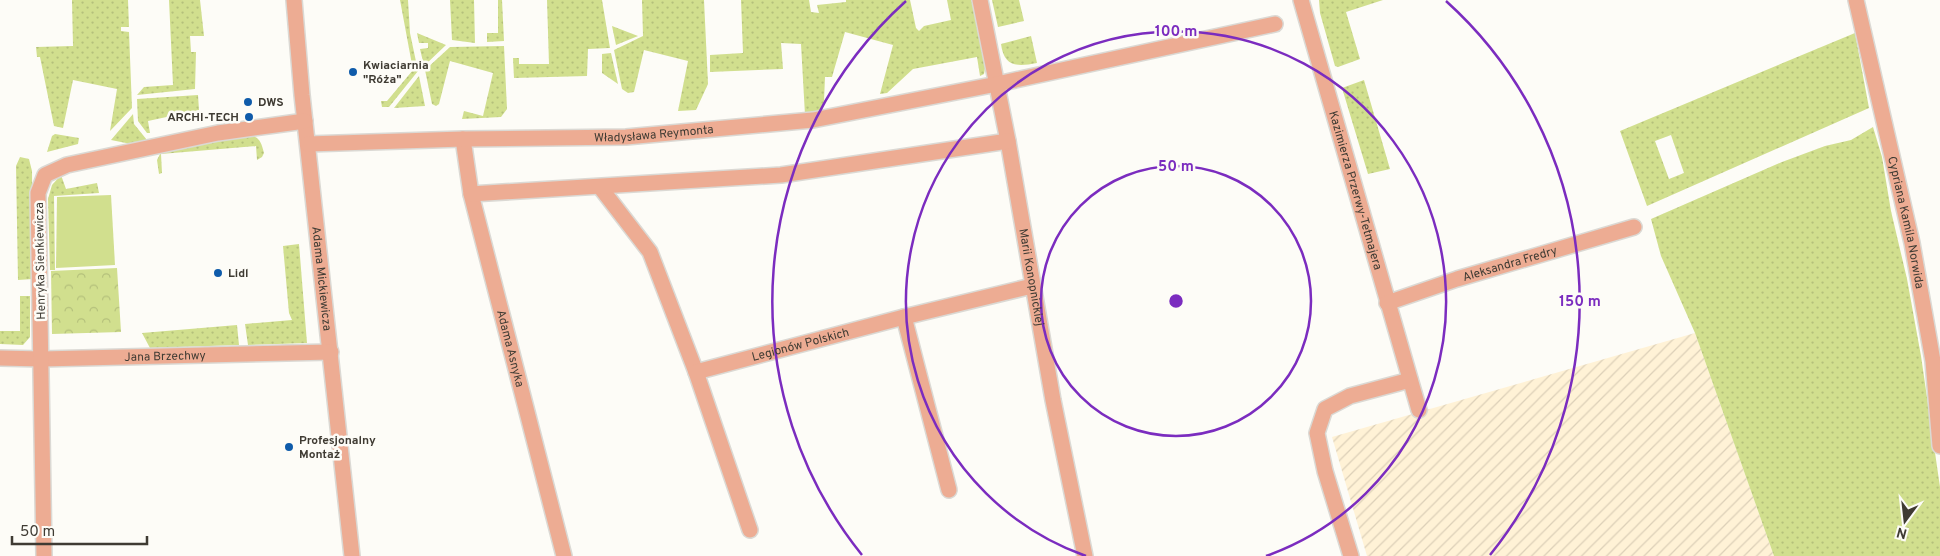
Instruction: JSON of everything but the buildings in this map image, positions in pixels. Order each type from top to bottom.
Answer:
[{"type":"street","name":"Adama Mickiewicza","points":[[294,0],[305,121],[352,556]]},
{"type":"street","name":"Marii Konopnickiej","points":[[980,0],[1008,141],[1053,400],[1085,556]]},
{"type":"street","name":"Kazimierza Przerwy-Tetmajera","points":[[1301,0],[1419,410]]},
{"type":"street","name":"Cypriana Kamila Norwida","points":[[1856,0],[1912,243],[1933,361],[1940,446]]},
{"type":"street","name":"Władysława Reymonta","points":[[308,144],[463,139],[626,137],[813,120],[997,84],[1275,24]]},
{"type":"street","name":"Henryka Sienkiewicza","points":[[44,556],[38,193],[45,175],[67,165],[218,133],[305,121]]},
{"type":"street","name":"Adama Asnyka","points":[[463,139],[471,194],[564,556]]},
{"type":"street","points":[[471,194],[781,175],[1008,141]]},
{"type":"street","points":[[600,187],[650,252],[696,372],[750,530]]},
{"type":"street","name":"Aleksandra Fredry","points":[[1387,303],[1457,279],[1634,227]]},
{"type":"street","name":"Legionów Polskich","points":[[696,372],[904,317],[1032,286]]},
{"type":"street","points":[[904,317],[949,490]]},
{"type":"street","name":"Jana Brzechwy","points":[[0,358],[42,359],[330,352]]},
{"type":"street","points":[[1351,556],[1325,471],[1317,433],[1326,409],[1350,396],[1410,380]]},
{"type":"shaded area","points":[[1695,333],[1774,556],[1367,556],[1332,437]]},
{"type":"green space","points":[[72,0],[128,0],[129,27],[121,27],[121,31],[129,32],[132,108],[110,131],[117,89],[73,80],[63,128],[54,126],[40,57],[37,57],[36,47],[73,46]]},
{"type":"green space","points":[[169,0],[200,0],[204,36],[190,36],[191,52],[196,52],[195,89],[137,95],[144,87],[173,85]]},
{"type":"green space","points":[[400,0],[408,0],[410,33],[418,71],[389,107],[382,107],[381,101],[387,101],[413,70]]},
{"type":"green space","points":[[450,0],[474,0],[475,43],[452,40]]},
{"type":"green space","points":[[498,0],[502,0],[504,41],[487,42],[487,33],[498,33]]},
{"type":"green space","points":[[547,0],[602,0],[610,48],[588,49],[587,76],[514,78],[513,58],[519,58],[519,64],[549,64]]},
{"type":"green space","points":[[642,0],[704,0],[708,84],[696,110],[678,111],[688,61],[644,50],[634,92],[628,93],[622,89],[614,50],[643,36]]},
{"type":"green space","points":[[741,0],[809,0],[811,12],[819,13],[817,5],[846,2],[846,0],[910,0],[916,28],[919,31],[924,26],[951,20],[947,0],[973,0],[986,63],[984,74],[980,76],[977,57],[913,69],[887,93],[880,94],[893,45],[845,32],[832,77],[825,77],[824,101],[818,115],[805,115],[801,44],[781,43],[783,69],[710,72],[710,55],[743,53]]},
{"type":"green space","points":[[992,0],[1019,0],[1024,21],[998,27]]},
{"type":"green space","points":[[1319,0],[1383,0],[1346,12],[1360,59],[1338,67],[1335,66],[1320,13]]},
{"type":"green space","points":[[612,26],[638,36],[616,45]]},
{"type":"green space","points":[[417,33],[446,45],[424,66],[420,49],[428,48],[428,43],[419,43]]},
{"type":"green space","points":[[1855,33],[1869,108],[1647,206],[1620,131]],"holes":[[[1671,135],[1684,173],[1669,179],[1655,141]]]},
{"type":"green space","points":[[1031,36],[1037,63],[1018,65],[1008,61],[1001,44]]},
{"type":"green space","points":[[504,46],[507,109],[501,117],[462,119],[464,111],[483,116],[493,73],[450,61],[439,104],[436,106],[432,104],[425,70],[450,47]]},
{"type":"green space","points":[[611,53],[618,84],[602,73],[602,54]]},
{"type":"green space","points":[[419,76],[425,106],[394,108]]},
{"type":"green space","points":[[1364,80],[1390,169],[1368,174],[1342,88]]},
{"type":"green space","points":[[198,95],[199,110],[148,121],[150,133],[147,133],[138,121],[137,99]]},
{"type":"green space","points":[[133,114],[134,124],[147,140],[131,144],[111,140]]},
{"type":"green space","points":[[1873,127],[1882,157],[1891,211],[1907,279],[1921,356],[1940,487],[1940,556],[1774,556],[1695,333],[1661,256],[1651,219],[1782,162],[1825,146],[1851,140]]},
{"type":"green space","points":[[55,134],[79,138],[78,144],[47,152],[52,136]]},
{"type":"green space","points":[[248,135],[258,139],[262,146],[264,153],[257,160],[256,146],[161,154],[162,173],[159,174],[157,160],[162,150]]},
{"type":"green space","points":[[20,157],[29,159],[32,171],[33,279],[18,280],[16,166]]},
{"type":"green space","points":[[61,175],[66,189],[97,183],[99,193],[54,196],[55,270],[50,270],[48,199],[52,185]]},
{"type":"green space","points":[[111,195],[115,265],[56,268],[57,197]]},
{"type":"green space","points":[[299,244],[307,343],[248,345],[245,324],[292,320],[289,313],[283,246]]},
{"type":"green space","points":[[117,268],[121,332],[52,334],[51,271]]},
{"type":"green space","points":[[20,296],[30,296],[30,337],[23,345],[0,344],[0,331],[20,331]]},
{"type":"green space","points":[[237,325],[239,345],[150,348],[142,333]]},
{"type":"place","name":"Kwiaciarnia \"Róża\"","points":[[353,72]]},
{"type":"place","name":"DWS","points":[[248,102]]},
{"type":"place","name":"ARCHI-TECH","points":[[249,117]]},
{"type":"place","name":"Lidl","points":[[218,273]]},
{"type":"place","name":"Profesjonalny Montaż","points":[[289,447]]}]
